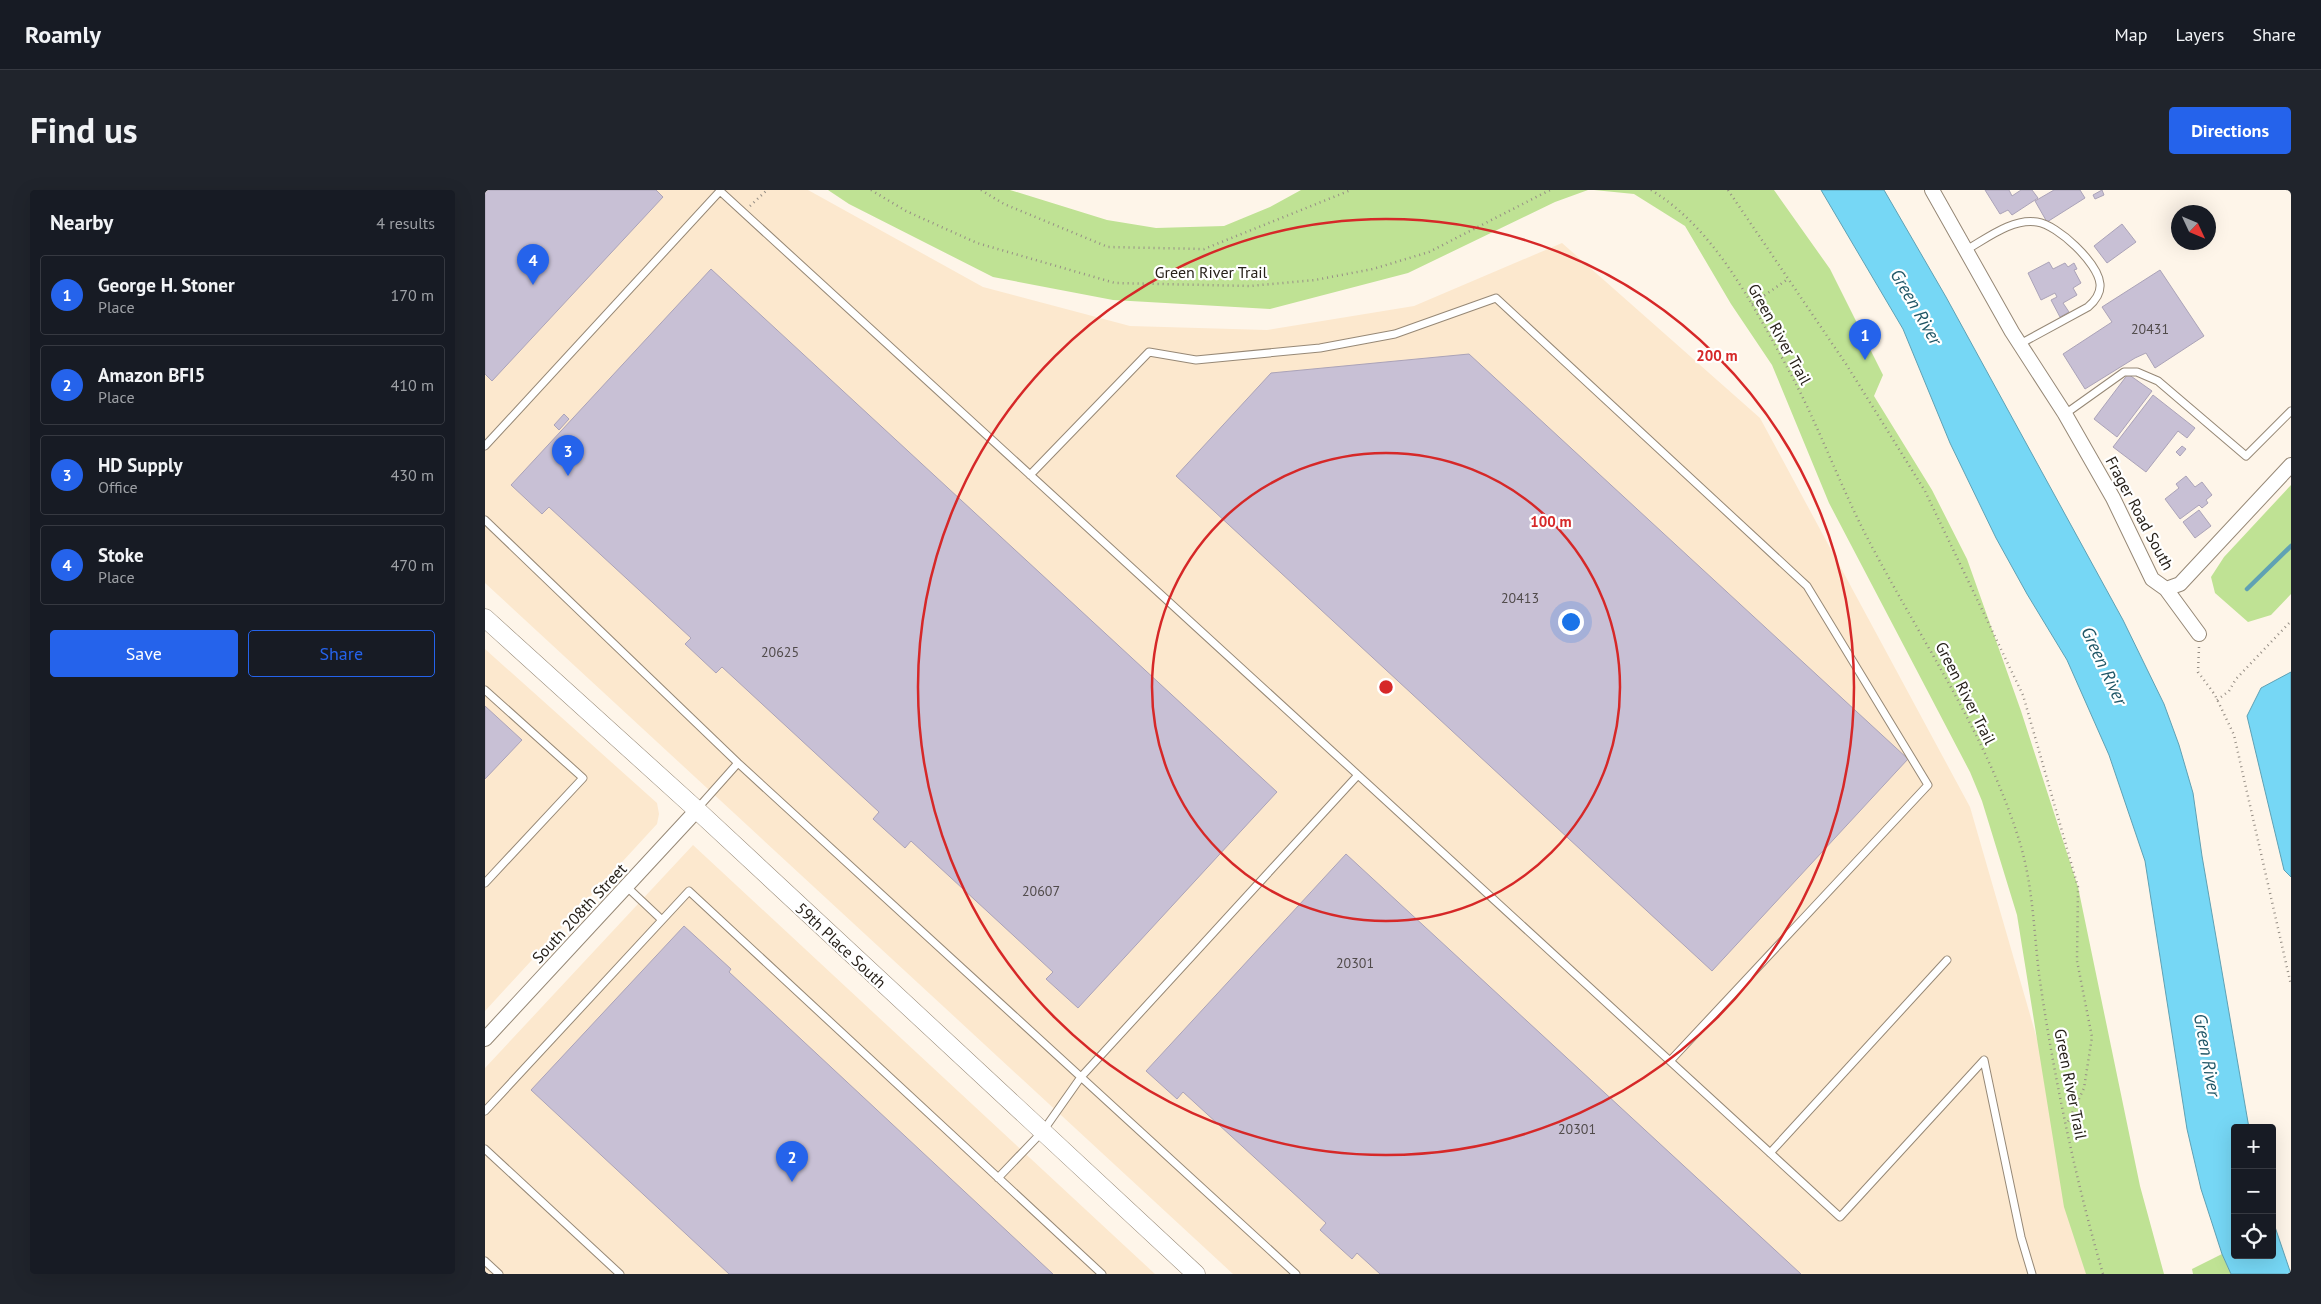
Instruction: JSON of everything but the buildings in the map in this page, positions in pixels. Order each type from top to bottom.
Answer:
[{"type":"street","name":"Frager Road South","points":[[1932,190],[2020,344],[2065,414],[2113,498],[2152,579],[2166,589],[2199,634]]},
{"type":"street","points":[[2166,589],[2181,584],[2291,465]]},
{"type":"street","name":"59th Place South","points":[[485,618],[697,810],[1196,1274]]},
{"type":"street","name":"South 208th Street","points":[[485,1039],[697,810]]},
{"type":"lane","points":[[485,446],[720,190],[1840,1217],[1984,1060],[2021,1237],[2032,1274]]},
{"type":"lane","points":[[1965,250],[2006,228],[2019,223],[2036,222],[2051,226],[2064,236],[2098,274],[2100,287],[2097,298],[2088,307],[2020,344]]},
{"type":"lane","points":[[1030,475],[1149,352],[1196,360],[1320,348],[1395,334],[1496,298],[1807,586],[1928,785],[1670,1061]]},
{"type":"lane","points":[[2065,414],[2124,372],[2137,372],[2158,381],[2246,456],[2291,411]]},
{"type":"lane","points":[[485,520],[739,763],[1296,1274]]},
{"type":"lane","points":[[485,690],[583,778],[485,883]]},
{"type":"lane","points":[[697,810],[739,763]]},
{"type":"lane","points":[[998,1178],[1043,1131],[1081,1077],[1358,775]]},
{"type":"lane","points":[[627,887],[662,920]]},
{"type":"lane","points":[[485,1112],[689,891],[1102,1274]]},
{"type":"lane","points":[[1770,1153],[1947,960]]},
{"type":"lane","points":[[485,1148],[620,1274]]},
{"type":"lane","points":[[485,1261],[499,1274]]},
{"type":"path","points":[[744,212],[767,190]]},
{"type":"path","name":"Green River Trail","points":[[871,190],[906,211],[977,243],[1115,283],[1250,286],[1315,280],[1373,268],[1429,252],[1550,190]]},
{"type":"path","points":[[981,190],[1004,204],[1108,247],[1205,249],[1351,190]]},
{"type":"path","name":"Green River Trail","points":[[1651,190],[1686,216],[1706,238],[1725,262],[1752,304],[1802,397],[1872,547],[1966,715],[2009,812],[2029,880],[2039,972],[2067,1124],[2083,1203],[2103,1274]]},
{"type":"path","points":[[1728,190],[1846,364],[1925,491],[2023,694],[2078,888],[2077,961],[2092,1037],[2084,1088],[2067,1124]]},
{"type":"path","points":[[1752,304],[1788,279]]},
{"type":"path","points":[[2217,700],[2229,691],[2236,679],[2291,621]]},
{"type":"path","points":[[2199,634],[2198,672],[2217,700],[2234,736],[2289,967],[2291,985]]},
{"type":"shaded area","points":[[485,190],[808,190],[983,287],[1130,326],[1267,330],[1414,306],[1562,243],[1760,418],[1970,807],[2105,1274],[1233,1274],[485,583]]},
{"type":"shaded area","points":[[485,649],[657,803],[659,814],[657,824],[485,1011]]},
{"type":"shaded area","points":[[693,845],[1155,1274],[485,1274],[485,1068]]},
{"type":"green space","points":[[828,190],[1010,190],[1107,220],[1156,228],[1224,226],[1270,207],[1301,190],[1588,190],[1555,202],[1408,273],[1270,309],[1113,300],[993,277],[849,204]]},
{"type":"green space","points":[[1594,190],[1774,190],[1830,269],[1883,375],[1874,396],[1932,490],[1967,559],[2021,711],[2078,887],[2140,1186],[2164,1274],[2086,1274],[2064,1207],[2017,915],[1982,801],[1970,772],[1829,503],[1772,365],[1731,304],[1685,226],[1634,194]]},
{"type":"green space","points":[[2291,485],[2291,594],[2271,615],[2248,622],[2215,593],[2211,577],[2224,557]]},
{"type":"green space","points":[[2222,1254],[2231,1274],[2193,1274],[2192,1269]]},
{"type":"water","name":"Green River","points":[[1821,190],[1884,190],[1946,297],[2123,620],[2164,704],[2179,745],[2193,793],[2202,856],[2248,1124],[2231,1124],[2231,1259],[2276,1259],[2276,1230],[2291,1274],[2231,1274],[2222,1254],[2201,1189],[2187,1129],[2145,861],[2109,755],[2067,660],[1996,538],[1950,443],[1903,329]]},
{"type":"water","points":[[2291,672],[2291,877],[2284,870],[2247,716],[2261,688]]},
{"type":"waterway","points":[[2247,589],[2291,546]]},
{"type":"place","name":"Stoke","points":[[533,285]]},
{"type":"place","name":"George H. Stoner","points":[[1865,360]]},
{"type":"place","name":"HD Supply","points":[[568,476]]},
{"type":"place","name":"Amazon BFI5","points":[[792,1182]]}]
